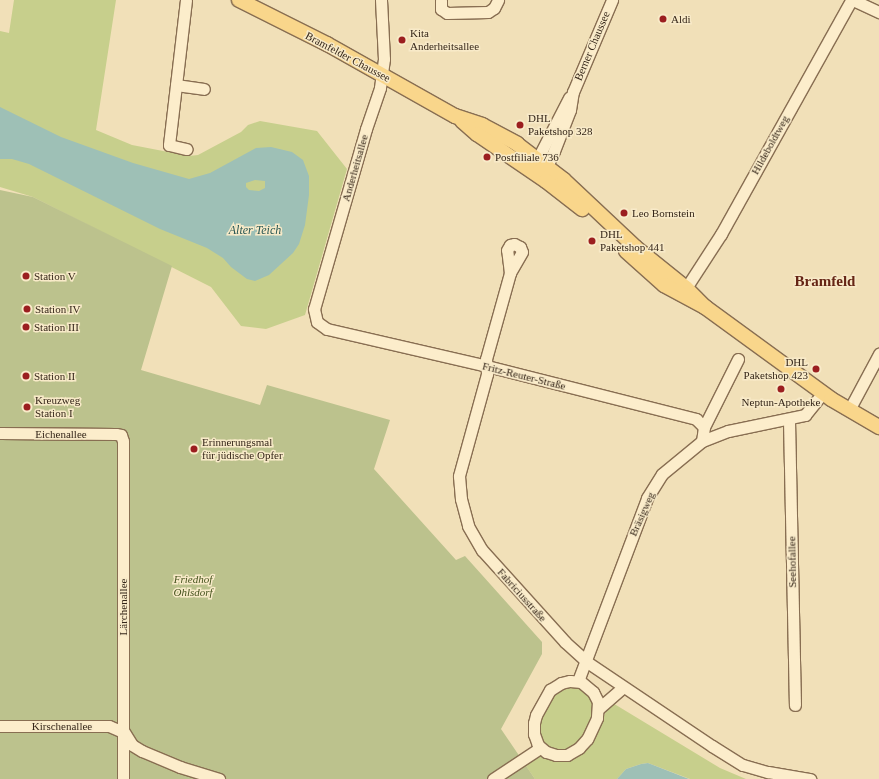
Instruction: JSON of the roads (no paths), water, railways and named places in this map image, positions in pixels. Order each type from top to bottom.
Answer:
[{"type":"main road","name":"Bramfelder Chaussee","points":[[239,0],[328,44],[455,116],[476,134],[534,172],[573,201],[658,280],[681,296],[705,307]]},
{"type":"main road","name":"Bramfelder Chaussee","points":[[455,116],[482,125],[517,144],[542,162],[635,247],[686,288],[705,307],[822,394],[879,427]]},
{"type":"street","points":[[186,0],[169,145],[187,149]]},
{"type":"street","name":"Anderheitsallee","points":[[327,329],[317,322],[314,309],[366,129],[380,88],[384,59],[381,0]]},
{"type":"street","points":[[441,0],[442,9],[447,13],[488,12],[494,8],[498,0]]},
{"type":"street","points":[[852,0],[879,12]]},
{"type":"street","name":"Hildeboldtweg","points":[[686,288],[721,234],[852,0]]},
{"type":"street","name":"Berner Chaussee","points":[[542,162],[570,110],[573,92],[609,1]]},
{"type":"street","points":[[176,85],[204,89]]},
{"type":"street","points":[[534,172],[542,162]]},
{"type":"street","name":"Fabriciusstraße","points":[[510,273],[486,359],[487,374],[459,476],[461,499],[468,526],[482,550],[565,642],[586,662],[743,765],[810,779]]},
{"type":"street","name":"Fritz-Reuter-Straße","points":[[327,329],[487,366],[696,419],[704,427]]},
{"type":"street","points":[[849,410],[879,354]]},
{"type":"street","points":[[702,441],[704,427],[738,359]]},
{"type":"street","name":"Bräsigweg","points":[[578,681],[647,498],[662,474],[702,441],[728,431],[789,420],[806,415],[822,394]]},
{"type":"street","name":"Seehofallee","points":[[789,420],[795,705]]},
{"type":"street","name":"Eichenallee","points":[[0,433],[121,435]]},
{"type":"street","name":"Lärchenallee","points":[[121,435],[123,441],[123,779]]},
{"type":"street","points":[[570,680],[578,681],[595,695],[598,709],[597,718],[591,731],[584,743],[574,752],[558,756],[546,752],[540,748],[535,738],[534,723],[546,695],[552,688],[570,680]]},
{"type":"street","points":[[598,709],[623,687]]},
{"type":"street","name":"Kirschenallee","points":[[0,726],[109,726],[123,732]]},
{"type":"street","points":[[123,732],[132,745],[142,751],[180,767],[218,779]]},
{"type":"street","points":[[493,779],[540,748]]},
{"type":"water","name":"Alter Teich","points":[[0,107],[61,137],[133,163],[189,179],[210,173],[256,148],[271,147],[292,152],[303,160],[309,176],[309,195],[305,225],[299,244],[293,253],[269,275],[255,281],[247,279],[231,267],[223,258],[207,248],[160,229],[29,164],[12,159],[0,159]],"holes":[[[255,180],[265,181],[265,188],[259,191],[249,190],[246,187],[246,183]]]},
{"type":"water","points":[[648,763],[689,779],[617,779],[626,769]]},
{"type":"place","name":"Aldi","points":[[663,19]]},
{"type":"place","name":"Kita Anderheitsallee","points":[[402,40]]},
{"type":"place","name":"DHL Paketshop 328","points":[[520,125]]},
{"type":"place","name":"Postfiliale 736","points":[[487,157]]},
{"type":"place","name":"Leo Bornstein","points":[[624,213]]},
{"type":"place","name":"DHL Paketshop 441","points":[[592,241]]},
{"type":"place","name":"Station V","points":[[26,276]]},
{"type":"place","name":"Station IV","points":[[27,309]]},
{"type":"place","name":"Station III","points":[[26,327]]},
{"type":"place","name":"DHL Paketshop 423","points":[[816,369]]},
{"type":"place","name":"Station II","points":[[26,376]]},
{"type":"place","name":"Neptun-Apotheke","points":[[781,389]]},
{"type":"place","name":"Kreuzweg Station I","points":[[27,407]]},
{"type":"place","name":"Erinnerungsmal für jüdische Opfer","points":[[194,449]]},
{"type":"district","name":"Bramfeld","points":[[825,282]]},
{"type":"park label","name":"Friedhof Ohlsdorf","points":[[193,586]]}]
